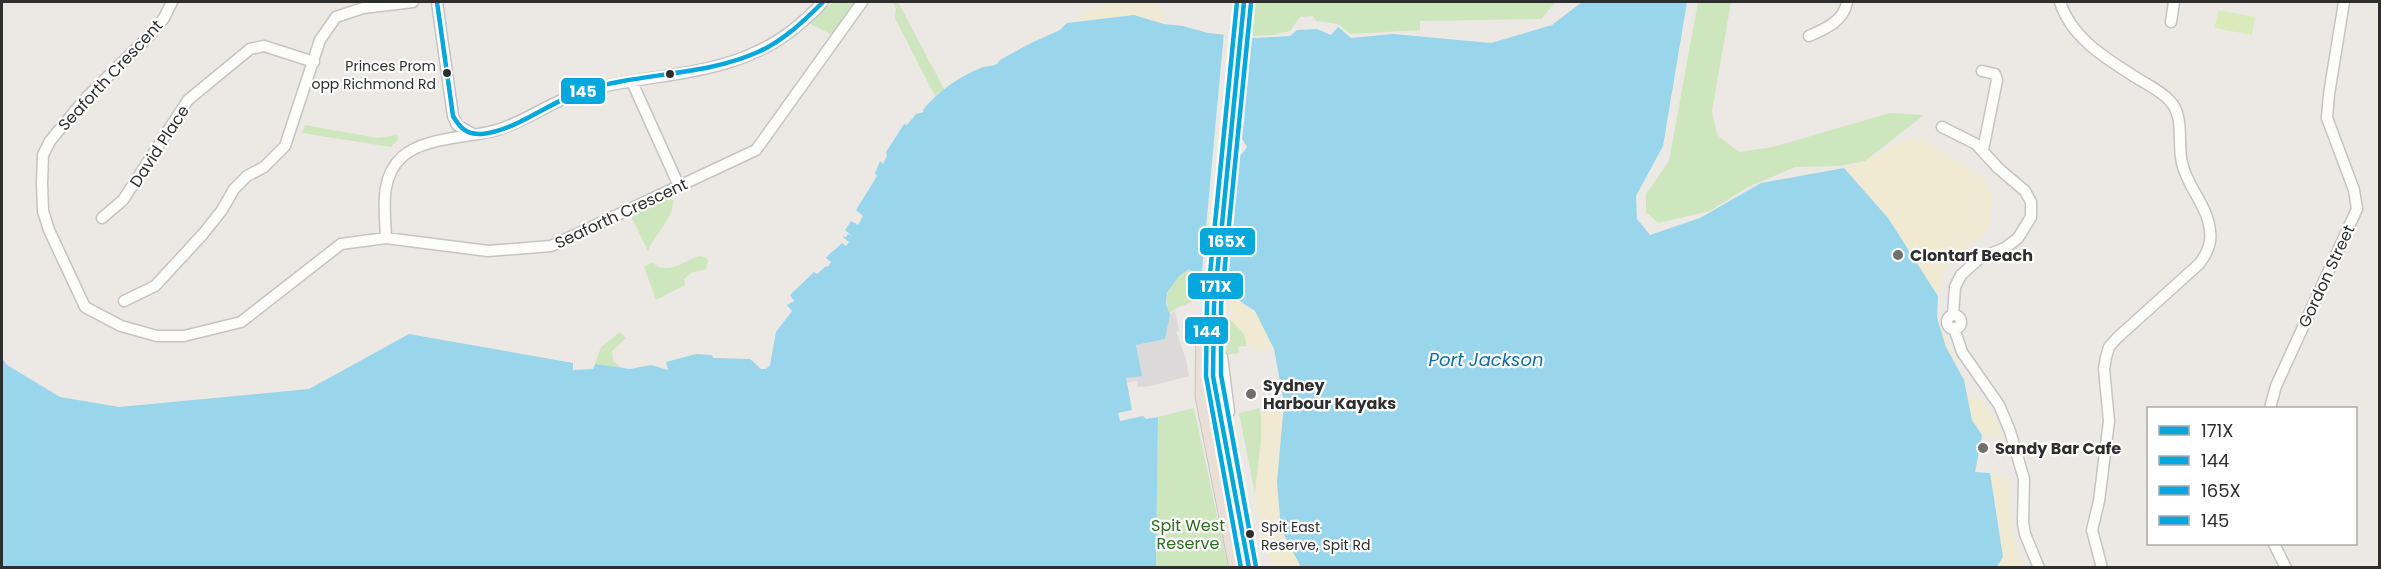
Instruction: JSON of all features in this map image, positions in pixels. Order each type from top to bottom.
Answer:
[{"type":"highway","points":[[1236,2],[1237,23],[1210,305],[1202,351],[1203,396],[1237,567]]},
{"type":"highway","points":[[1237,23],[1244,2]]},
{"type":"highway","points":[[1210,305],[1216,394],[1250,567]]},
{"type":"street","name":"Seaforth Crescent","points":[[172,2],[164,18],[151,34],[113,70],[62,125],[43,155],[43,211],[49,230],[85,307],[121,326],[157,336],[184,336],[241,322],[341,244],[386,238],[488,251],[551,246],[756,150],[861,2]]},
{"type":"street","points":[[123,301],[155,286],[203,234],[222,210],[234,189],[247,176],[264,167],[285,146],[327,28],[336,17],[348,6],[413,2]]},
{"type":"street","points":[[437,2],[453,116],[457,125],[473,134]]},
{"type":"street","points":[[386,238],[384,198],[389,173],[402,157],[419,145],[500,129],[582,92],[745,57],[779,39],[823,2]]},
{"type":"street","points":[[1809,36],[1834,23],[1843,14],[1847,2]]},
{"type":"street","points":[[2060,2],[2069,22],[2082,38],[2112,62],[2163,95],[2174,106],[2179,123],[2181,161],[2208,219],[2211,237],[2205,256],[2199,264],[2109,347],[2104,369],[2109,421],[2092,530],[2102,567]]},
{"type":"street","points":[[2171,22],[2174,2]]},
{"type":"street","name":"Gordon Street","points":[[2270,407],[2276,386],[2357,209],[2354,190],[2327,118],[2344,2]]},
{"type":"street","name":"David Place","points":[[102,218],[123,200],[188,100],[250,49],[264,46],[314,62]]},
{"type":"street","points":[[1982,72],[1995,74],[1997,80],[1983,150]]},
{"type":"street","points":[[632,82],[679,186]]},
{"type":"street","points":[[1942,127],[1983,150],[1998,168],[2025,191],[2031,202],[2032,212],[2023,232],[2012,243],[1980,258],[1961,275],[1955,287],[1953,315],[1958,316],[1961,321],[1959,327],[1954,328],[1962,352],[1999,405],[2010,431],[2024,479],[2025,534],[2039,567]]},
{"type":"street","points":[[1222,357],[1229,412]]},
{"type":"street","points":[[2275,545],[2286,567]]},
{"type":"shaded area","points":[[1175,311],[1179,331],[1176,332],[1186,359],[1189,376],[1150,386],[1138,387],[1137,381],[1126,383],[1126,378],[1135,376],[1135,345],[1165,339],[1169,315]]},
{"type":"green space","points":[[834,2],[857,2],[832,35],[809,23]]},
{"type":"green space","points":[[893,2],[898,2],[944,89],[935,96],[895,18],[896,9]]},
{"type":"green space","points":[[1251,2],[1556,2],[1541,19],[1420,21],[1420,30],[1351,34],[1338,24],[1316,21],[1313,16],[1300,17],[1290,31],[1273,35],[1251,36]]},
{"type":"green space","points":[[1698,2],[1731,2],[1712,111],[1717,135],[1739,152],[1773,147],[1890,113],[1924,115],[1865,161],[1839,166],[1795,167],[1748,187],[1710,211],[1658,223],[1646,212],[1646,194],[1669,161]]},
{"type":"green space","points":[[2218,10],[2255,17],[2252,35],[2215,28]]},
{"type":"green space","points":[[305,125],[377,138],[397,135],[398,140],[391,147],[302,133]]},
{"type":"green space","points":[[666,196],[673,200],[671,213],[648,251],[630,214]]},
{"type":"green space","points":[[699,256],[705,257],[708,261],[706,269],[691,273],[684,279],[685,285],[656,300],[644,267],[652,262],[657,266],[669,268]]},
{"type":"green space","points":[[1189,269],[1196,274],[1197,281],[1194,289],[1196,297],[1169,315],[1167,301],[1170,288],[1177,277]]},
{"type":"green space","points":[[1230,319],[1247,337],[1246,346],[1238,347],[1239,353],[1225,355]]},
{"type":"green space","points":[[620,332],[626,338],[612,351],[613,361],[623,369],[595,364],[601,347]]},
{"type":"green space","name":"Spit West Reserve","points":[[1194,408],[1228,567],[1156,568],[1158,417]]},
{"type":"green space","points":[[1259,408],[1262,438],[1255,494],[1239,413]]},
{"type":"sand","points":[[1110,2],[1152,2],[1163,11],[1164,24],[1134,15],[1080,21],[1078,15]]},
{"type":"sand","name":"Clontarf Beach","points":[[1908,138],[1921,138],[1985,179],[1993,200],[1989,228],[1946,267],[1938,296],[1937,318],[1964,380],[1761,183],[1844,168],[1865,161]]},
{"type":"sand","points":[[1196,285],[1196,289],[1222,290],[1255,311],[1274,349],[1252,351],[1251,345],[1246,346],[1242,331],[1230,319],[1231,313],[1227,303],[1222,300],[1196,299],[1194,289]]},
{"type":"sand","points":[[1977,396],[1993,415],[2003,438],[1982,435],[1972,420],[1968,399]]},
{"type":"sand","points":[[1284,403],[1277,482],[1281,528],[1301,567],[1275,567],[1263,546],[1255,494],[1261,439],[1261,413]]},
{"type":"sand","points":[[1990,475],[2009,477],[2011,524],[2026,567],[1996,567],[2003,557]]},
{"type":"water","name":"Port Jackson","points":[[1582,2],[1687,2],[1663,146],[1636,196],[1637,219],[1650,235],[1700,218],[1761,183],[1844,168],[1888,218],[1938,296],[1937,318],[1946,347],[1964,380],[1972,420],[1982,435],[1975,472],[1990,473],[2003,557],[1996,568],[1301,567],[1281,529],[1277,482],[1284,403],[1274,349],[1255,311],[1222,290],[1198,291],[1196,274],[1189,269],[1178,277],[1167,293],[1166,304],[1170,315],[1165,339],[1136,345],[1142,376],[1126,378],[1132,410],[1118,413],[1120,421],[1143,416],[1146,419],[1158,417],[1156,567],[2,567],[2,358],[7,365],[60,397],[119,407],[309,389],[409,334],[573,363],[573,370],[593,369],[595,364],[630,369],[651,365],[668,370],[666,362],[696,354],[712,355],[713,358],[750,359],[761,369],[766,369],[770,365],[776,332],[792,311],[787,305],[794,301],[790,295],[814,272],[817,274],[826,266],[828,267],[831,262],[826,258],[842,243],[846,246],[849,242],[842,236],[846,237],[848,234],[852,236],[845,230],[851,221],[858,225],[863,216],[856,210],[877,176],[875,173],[880,161],[883,164],[887,156],[886,152],[904,124],[907,125],[916,114],[924,112],[923,110],[935,97],[966,75],[983,67],[997,64],[1000,60],[1029,44],[1060,30],[1067,23],[1134,15],[1208,33],[1255,38],[1290,36],[1297,30],[1317,29],[1331,35],[1338,27],[1351,38],[1393,34],[1491,43],[1552,25]]},
{"type":"pier","points":[[1224,32],[1248,34],[1238,139],[1243,140],[1247,147],[1242,154],[1236,154],[1221,293],[1200,293]]},
{"type":"transit line","name":"145","points":[[437,2],[453,116],[464,130],[477,134],[495,131],[521,122],[583,91],[627,80],[715,66],[758,52],[785,36],[823,2]]},
{"type":"transit line","name":"144","points":[[1237,2],[1207,304],[1206,376],[1241,568]]},
{"type":"transit line","name":"171X","points":[[1244,2],[1214,305],[1213,376],[1249,568]]},
{"type":"transit line","name":"165X","points":[[1251,3],[1221,305],[1221,375],[1256,567]]},
{"type":"place","name":"Princes Prom opp Richmond Rd","points":[[447,73]]},
{"type":"place","name":"Clontarf Beach","points":[[1898,255]]},
{"type":"place","name":"Sydney Harbour Kayaks","points":[[1251,394]]},
{"type":"place","name":"Sandy Bar Cafe","points":[[1983,448]]},
{"type":"place","name":"Spit East Reserve, Spit Rd","points":[[1250,534]]}]
